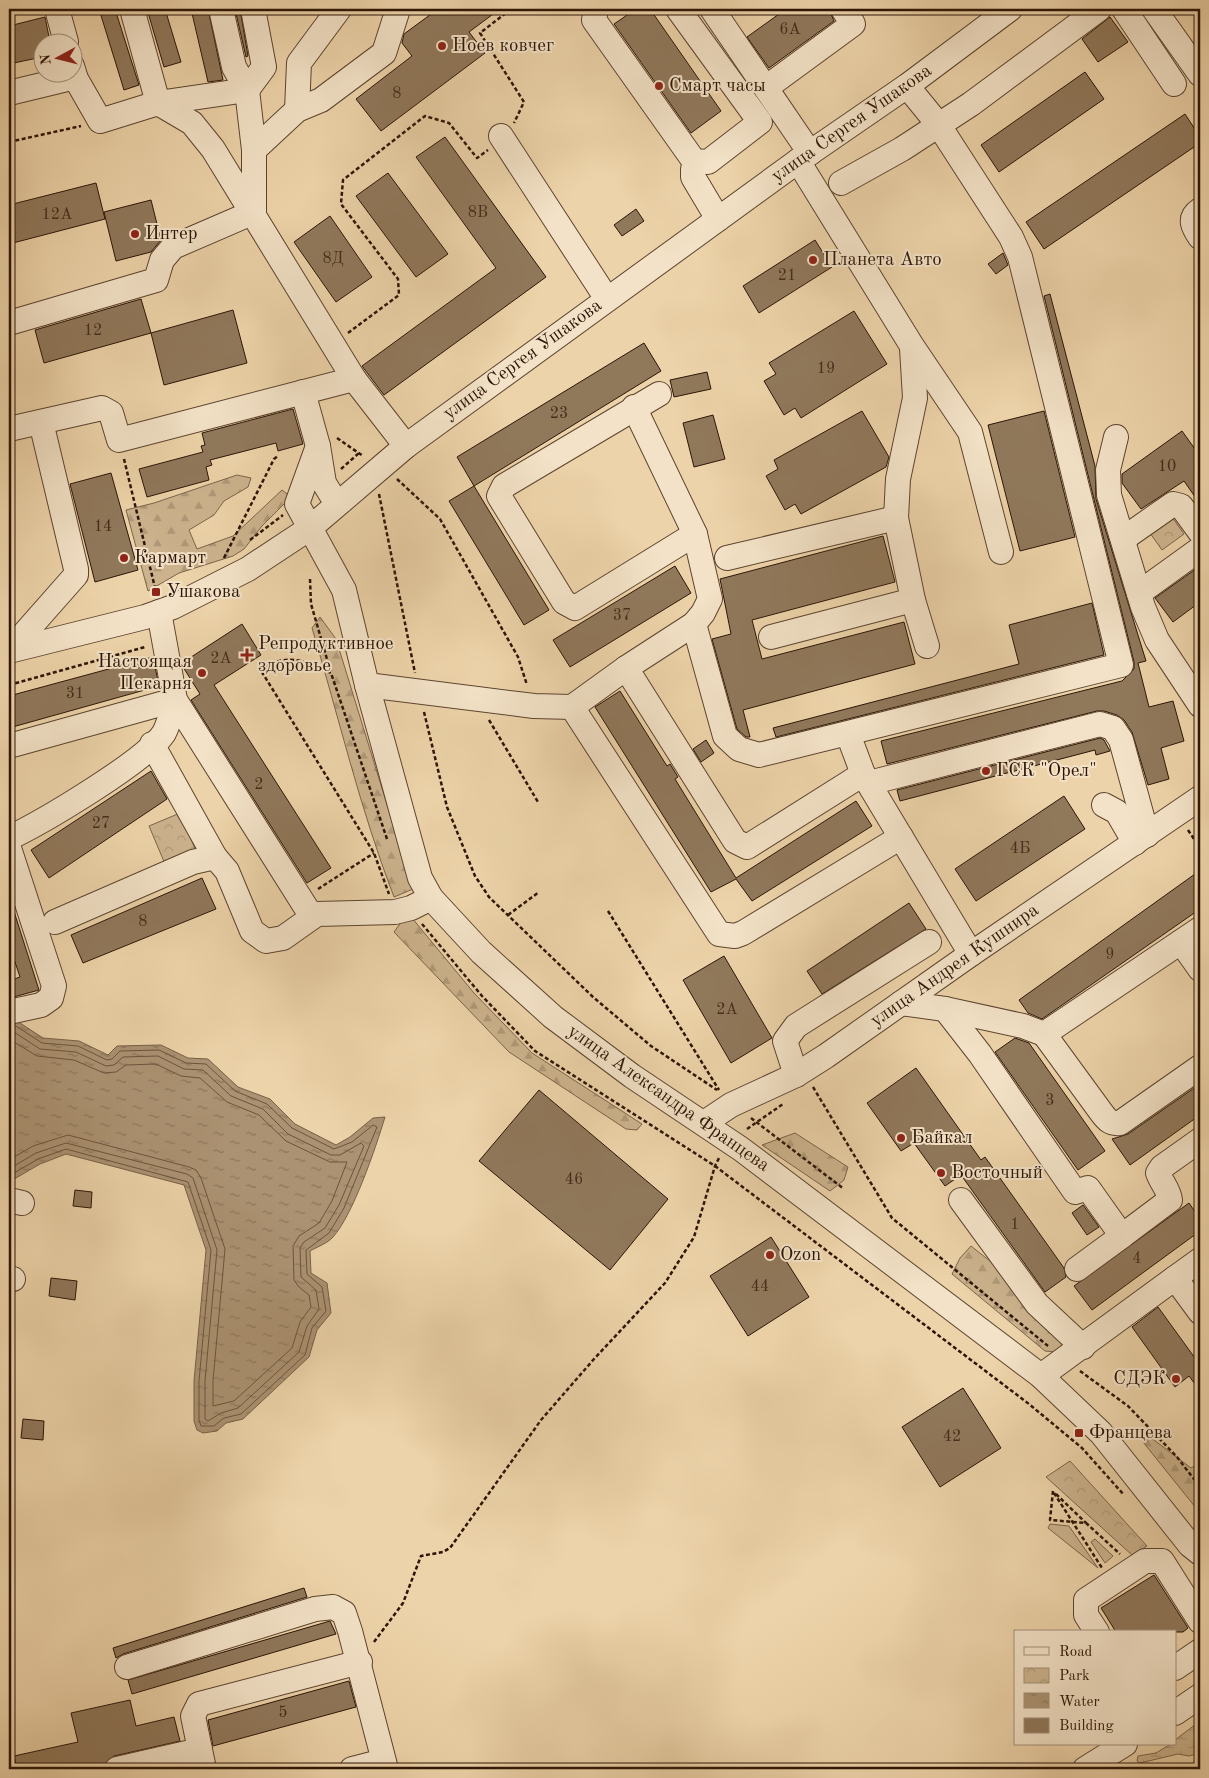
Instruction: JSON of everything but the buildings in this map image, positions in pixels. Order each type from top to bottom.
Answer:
[{"type":"street","points":[[57,9],[63,32]]},
{"type":"street","points":[[132,9],[158,103],[192,123],[213,149],[254,212],[354,379],[406,446]]},
{"type":"street","points":[[221,9],[234,67],[247,90],[254,150],[254,212]]},
{"type":"street","points":[[253,9],[264,67]]},
{"type":"street","points":[[297,110],[299,63],[339,9]]},
{"type":"street","points":[[254,150],[297,110],[321,100],[384,53],[398,9]]},
{"type":"street","points":[[592,13],[694,162],[708,162],[760,122],[678,9]]},
{"type":"street","points":[[712,9],[767,87],[804,157],[912,346],[970,432],[1000,552]]},
{"type":"street","points":[[767,87],[853,24],[842,9]]},
{"type":"street","name":"улица Сергея Ушакова","points":[[9,651],[157,602],[248,569],[310,528],[406,446],[804,157],[907,86],[1010,9]]},
{"type":"street","points":[[841,183],[902,149],[971,104],[1099,9]]},
{"type":"street","points":[[1124,9],[1174,84]]},
{"type":"street","points":[[1154,9],[1200,74]]},
{"type":"street","points":[[79,82],[100,121],[158,103],[247,90],[264,67],[285,62],[299,63]]},
{"type":"street","points":[[9,93],[43,82]]},
{"type":"street","points":[[694,624],[725,736],[732,744],[748,754],[759,755],[848,734],[1121,665],[1020,257],[1011,237],[938,124],[907,86]]},
{"type":"street","points":[[502,138],[607,299]]},
{"type":"street","points":[[698,162],[693,169],[693,177],[718,219]]},
{"type":"street","points":[[1200,210],[1195,214],[1192,221],[1200,237]]},
{"type":"street","points":[[9,323],[156,280],[162,260],[173,247],[254,212]]},
{"type":"street","points":[[912,346],[915,398],[898,479],[896,518],[913,600],[927,646]]},
{"type":"street","points":[[9,429],[102,408],[111,413],[119,440],[354,379]]},
{"type":"street","points":[[303,392],[318,446],[324,483],[337,504]]},
{"type":"street","points":[[659,394],[634,407],[504,486],[499,496],[564,602],[575,608],[696,534]]},
{"type":"street","points":[[367,684],[418,689],[534,706],[572,707],[626,668],[694,624],[703,614],[710,599],[696,534],[634,407]]},
{"type":"street","points":[[9,651],[76,575],[41,422]]},
{"type":"street","points":[[1116,437],[1108,477],[1109,494],[1123,539],[1157,640],[1200,705]]},
{"type":"street","name":"улица Александра Францева","points":[[318,446],[297,504],[344,590],[367,684],[420,878],[431,898],[481,952],[553,1017],[632,1076],[704,1123],[1041,1376],[1101,1433],[1190,1545],[1200,1553]]},
{"type":"street","points":[[1123,539],[1173,504],[1181,506],[1200,532]]},
{"type":"street","points":[[728,558],[896,518]]},
{"type":"street","points":[[1140,593],[1200,549]]},
{"type":"street","points":[[771,637],[913,600]]},
{"type":"street","points":[[157,602],[175,700],[307,908],[317,914],[395,912],[411,908],[431,898]]},
{"type":"street","points":[[626,668],[740,845],[747,847],[866,779],[1100,724],[1113,728],[1121,740],[1141,839]]},
{"type":"street","points":[[9,838],[30,828],[137,759],[164,733],[175,700]]},
{"type":"street","points":[[9,746],[175,700]]},
{"type":"street","points":[[572,707],[719,934],[736,936],[743,933],[901,837]]},
{"type":"street","points":[[848,734],[866,779],[971,954]]},
{"type":"street","points":[[152,744],[215,857],[226,871],[252,931],[266,941],[283,938],[307,908]]},
{"type":"street","name":"улица Андрея Кушнира","points":[[704,1123],[731,1105],[804,1080],[901,1003],[1200,798]]},
{"type":"street","points":[[1104,805],[1117,812],[1141,839]]},
{"type":"street","points":[[9,848],[54,986],[51,998],[41,1005],[9,1012]]},
{"type":"street","points":[[55,922],[193,862],[215,857]]},
{"type":"street","points":[[1044,1034],[1200,929]]},
{"type":"street","points":[[804,1080],[785,1041],[796,1026],[929,942]]},
{"type":"street","points":[[1181,942],[1200,970]]},
{"type":"street","points":[[901,1003],[946,1009],[1023,1026],[1044,1034],[1108,1122],[1114,1124],[1120,1123],[1200,1067]]},
{"type":"street","points":[[946,1009],[980,1054],[1075,1192],[1088,1188],[1122,1236]]},
{"type":"street","points":[[1077,1269],[1170,1200],[1170,1194],[1162,1184],[1158,1173],[1162,1167],[1200,1140]]},
{"type":"street","points":[[960,1200],[1073,1354]]},
{"type":"street","points":[[1041,1376],[1200,1260]]},
{"type":"street","points":[[1175,1278],[1200,1312]]},
{"type":"street","points":[[1096,1630],[1086,1615],[1086,1600],[1145,1561],[1162,1561],[1200,1621]]},
{"type":"street","points":[[127,1667],[315,1609],[332,1607],[344,1613],[360,1662],[384,1765],[352,1769]]},
{"type":"street","points":[[1176,1667],[1200,1650]]},
{"type":"street","points":[[117,1769],[202,1759],[193,1716],[199,1704],[360,1662]]},
{"type":"street","points":[[1085,1769],[1122,1746]]},
{"type":"path","points":[[333,344],[399,295],[398,279],[341,204],[343,180],[425,116],[449,122],[477,158],[502,138],[524,102],[480,32],[511,9]]},
{"type":"path","points":[[9,142],[100,121]]},
{"type":"path","points":[[311,420],[377,469],[400,481],[440,519],[518,657],[534,706]]},
{"type":"path","points":[[119,440],[157,602]]},
{"type":"path","points":[[337,471],[359,454]]},
{"type":"path","points":[[220,566],[274,459],[278,456]]},
{"type":"path","points":[[377,469],[418,689],[450,816],[475,876],[489,897],[593,997],[651,1046],[720,1093],[608,911]]},
{"type":"path","points":[[250,540],[285,513]]},
{"type":"path","points":[[310,580],[311,604],[331,673]]},
{"type":"path","points":[[9,685],[163,642]]},
{"type":"path","points":[[477,699],[538,802]]},
{"type":"path","points":[[1188,830],[1200,848]]},
{"type":"path","points":[[307,908],[374,853]]},
{"type":"path","points":[[508,915],[539,892]]},
{"type":"path","points":[[804,1080],[892,1218],[1073,1354],[1128,1406],[1177,1457],[1200,1487]]},
{"type":"path","points":[[756,1121],[844,1189]]},
{"type":"path","points":[[360,1662],[403,1603],[421,1556],[443,1552],[450,1548],[542,1420],[594,1359],[665,1283],[694,1237],[715,1166],[1029,1404],[1082,1448],[1128,1500]]},
{"type":"path","points":[[1053,1491],[1050,1520],[1086,1523]]},
{"type":"path","points":[[1053,1491],[1112,1583]]},
{"type":"path","points":[[1053,1491],[1135,1568]]},
{"type":"green space","points":[[237,475],[251,478],[248,487],[224,501],[214,515],[189,530],[197,549],[233,536],[282,490],[291,497],[262,526],[244,549],[233,556],[179,573],[148,591],[126,510],[154,503]]},
{"type":"green space","points":[[1172,517],[1184,534],[1162,550],[1150,533]]},
{"type":"green space","points":[[320,617],[336,639],[413,889],[394,897],[360,797],[312,628]]},
{"type":"green space","points":[[180,813],[196,851],[165,864],[149,826]]},
{"type":"green space","points":[[404,918],[412,918],[474,993],[532,1053],[642,1124],[637,1130],[626,1129],[509,1052],[394,932]]},
{"type":"green space","points":[[795,1133],[848,1167],[844,1180],[830,1191],[762,1145]]},
{"type":"green space","points":[[971,1246],[995,1265],[1072,1346],[1064,1353],[1045,1351],[952,1274],[960,1258]]},
{"type":"green space","points":[[1150,1437],[1191,1468],[1200,1463],[1200,1513],[1143,1442]]},
{"type":"green space","points":[[1070,1461],[1147,1546],[1132,1555],[1046,1477]]},
{"type":"green space","points":[[1050,1524],[1069,1526],[1098,1568],[1048,1528]]},
{"type":"green space","points":[[1095,1539],[1113,1556],[1105,1563],[1091,1542]]},
{"type":"green space","points":[[1200,1721],[1200,1753],[1189,1756],[1178,1754],[1140,1763],[1137,1761],[1138,1756],[1156,1753],[1168,1746],[1176,1746],[1176,1739]]},
{"type":"water","points":[[9,1020],[17,1021],[43,1038],[79,1041],[108,1055],[117,1046],[161,1045],[188,1058],[208,1059],[238,1087],[270,1099],[295,1124],[336,1145],[350,1137],[373,1118],[385,1117],[356,1197],[341,1227],[331,1239],[310,1251],[311,1273],[327,1283],[331,1313],[317,1330],[309,1357],[243,1419],[226,1423],[217,1431],[203,1433],[197,1430],[194,1421],[194,1381],[206,1250],[184,1185],[66,1154],[40,1164],[9,1182]]},
{"type":"place","name":"Ноев ковчег","points":[[442,46]]},
{"type":"place","name":"Смарт часы","points":[[659,86]]},
{"type":"place","name":"Интер","points":[[135,234]]},
{"type":"place","name":"Планета Авто","points":[[813,260]]},
{"type":"place","name":"Кармарт","points":[[124,558]]},
{"type":"place","name":"Ушакова","points":[[156,592]]},
{"type":"place","name":"Репродуктивное здоровье","points":[[247,655]]},
{"type":"place","name":"Настоящая Пекарня","points":[[202,673]]},
{"type":"place","name":"ГСК \"Орел\"","points":[[986,771]]},
{"type":"place","name":"Байкал","points":[[901,1138]]},
{"type":"place","name":"Восточный","points":[[941,1173]]},
{"type":"place","name":"Ozon","points":[[770,1255]]},
{"type":"place","name":"СДЭК","points":[[1176,1379]]},
{"type":"place","name":"Францева","points":[[1079,1433]]}]
